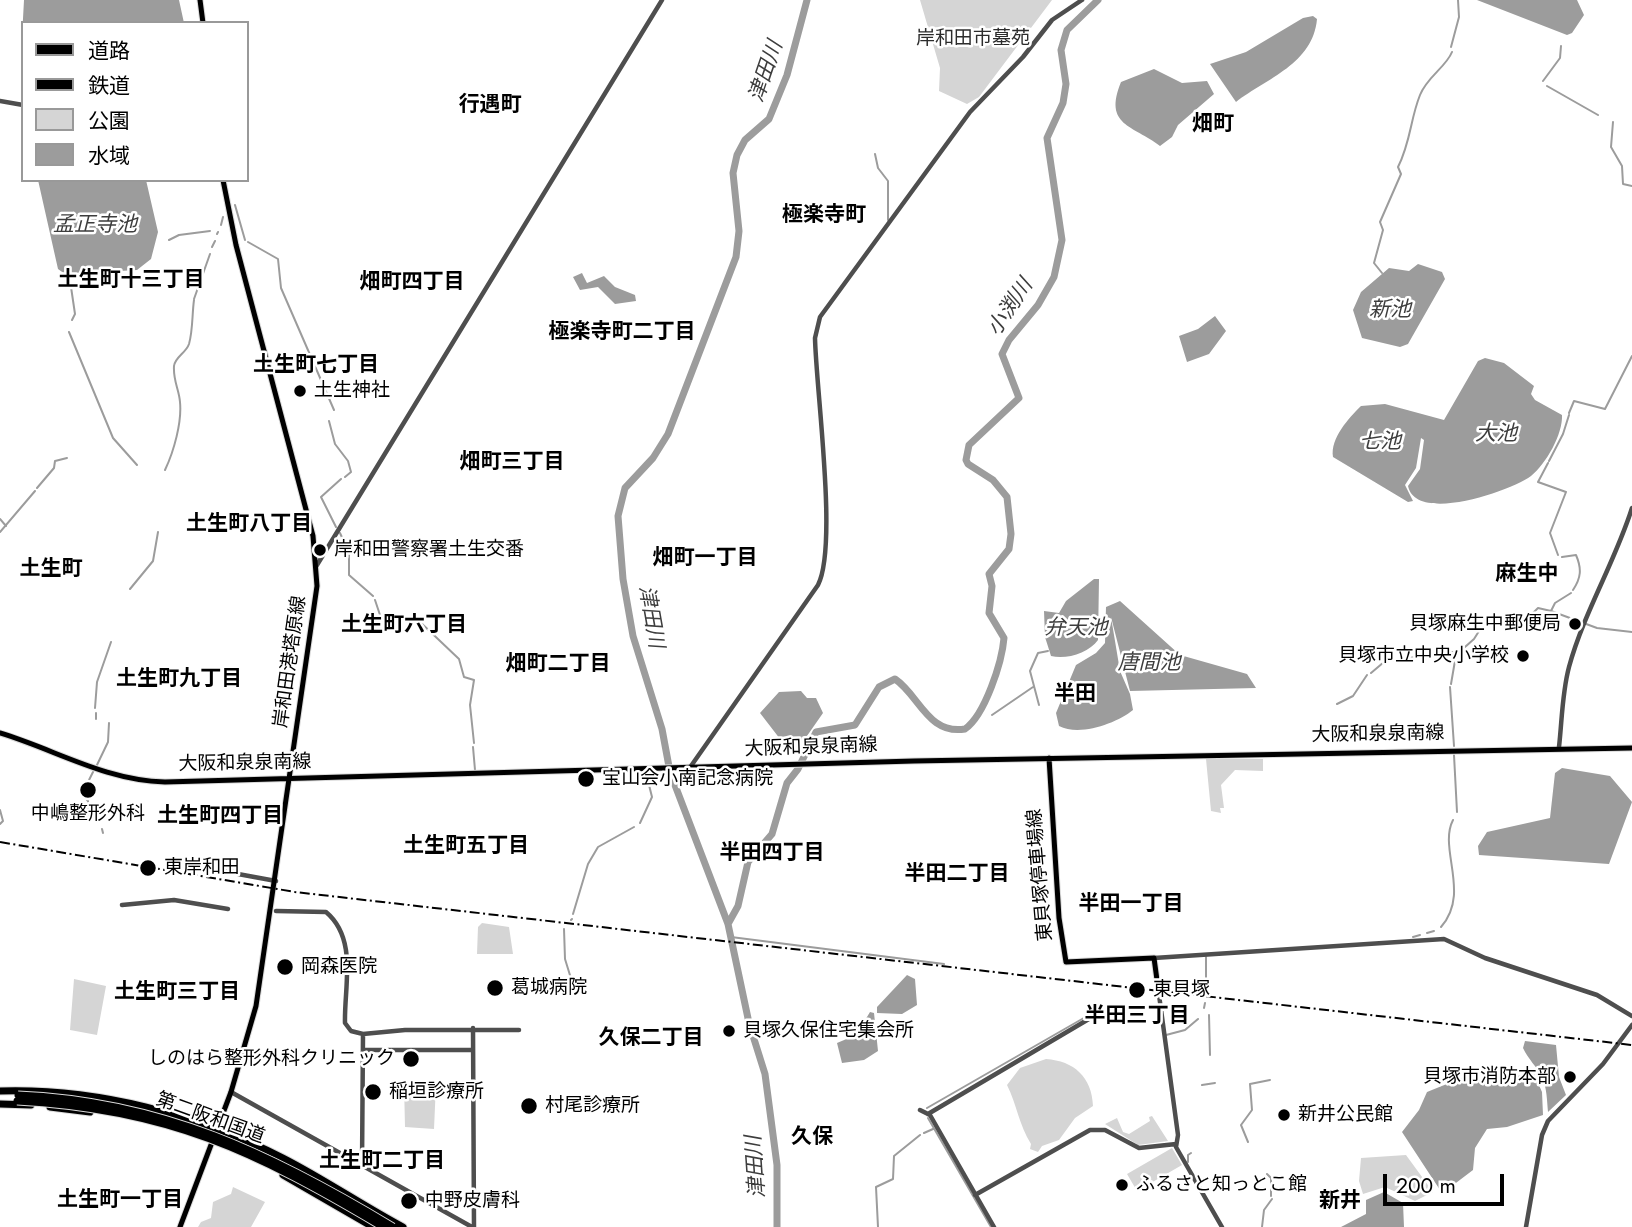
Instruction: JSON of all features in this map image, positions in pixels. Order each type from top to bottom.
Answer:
[{"type":"highway","points":[[0,1093],[71,1095],[139,1104],[216,1128],[283,1158],[403,1227]]},
{"type":"highway","name":"第二阪和国道","points":[[0,1093],[18,1098],[116,1111],[200,1133],[281,1168],[383,1227]]},
{"type":"highway","name":"第二阪和国道","points":[[0,1103],[18,1098],[120,1106],[201,1128],[270,1157],[393,1227]]},
{"type":"highway","points":[[0,1103],[110,1115],[211,1143],[279,1173],[373,1227]]},
{"type":"main road","points":[[200,0],[203,21]]},
{"type":"main road","name":"岸和田港塔原線","points":[[180,1227],[231,1092],[256,1006],[316,598],[317,565],[309,523],[236,244],[223,182]]},
{"type":"main road","name":"大阪和泉泉南線","points":[[0,733],[93,770],[127,779],[165,782],[806,763],[1559,747],[1632,748]]},
{"type":"main road","name":"東貝塚停車場線","points":[[1049,758],[1059,918],[1066,962],[1154,957]]},
{"type":"main road","points":[[1154,957],[1157,980]]},
{"type":"street","points":[[317,565],[662,0]]},
{"type":"street","points":[[691,766],[818,585],[824,570],[826,525],[815,338],[820,317],[970,112],[1023,57],[1052,20],[1082,0]]},
{"type":"street","points":[[0,101],[21,105]]},
{"type":"street","points":[[1559,747],[1569,666],[1610,560],[1625,535],[1632,508]]},
{"type":"street","points":[[208,861],[238,874],[276,881]]},
{"type":"street","points":[[122,905],[174,900],[228,909]]},
{"type":"street","points":[[276,911],[328,913],[347,944],[346,1027],[363,1034],[473,1028],[519,1030]]},
{"type":"street","points":[[1154,957],[1444,939],[1485,958],[1597,995],[1632,1016]]},
{"type":"street","points":[[1157,980],[1178,1135],[1176,1144],[1222,1227]]},
{"type":"street","points":[[928,1114],[1099,1013]]},
{"type":"street","points":[[1526,1227],[1542,1135],[1548,1121],[1603,1064],[1632,1025]]},
{"type":"street","points":[[231,1092],[473,1227],[473,1028]]},
{"type":"street","points":[[362,1166],[363,1034]]},
{"type":"street","points":[[363,1051],[473,1050]]},
{"type":"street","points":[[920,1110],[928,1114],[994,1227]]},
{"type":"street","points":[[975,1195],[1090,1130],[1105,1130],[1139,1148],[1176,1144]]},
{"type":"green space","name":"岸和田市墓苑","points":[[920,0],[1052,0],[979,97],[967,104],[939,91],[940,68]]},
{"type":"green space","points":[[1206,759],[1263,759],[1263,771],[1235,770],[1221,785],[1224,808],[1220,808],[1221,813],[1211,811]]},
{"type":"green space","points":[[482,923],[509,927],[513,954],[477,954],[478,927]]},
{"type":"green space","points":[[74,979],[106,986],[97,1035],[70,1030]]},
{"type":"green space","points":[[1046,1059],[1065,1063],[1080,1072],[1089,1087],[1093,1106],[1075,1118],[1059,1140],[1042,1146],[1038,1152],[1030,1149],[1031,1144],[1007,1085],[1020,1068]]},
{"type":"green space","points":[[404,1084],[436,1084],[434,1129],[405,1127]]},
{"type":"green space","points":[[1152,1116],[1168,1141],[1138,1145],[1105,1124],[1117,1118],[1123,1132],[1129,1134],[1150,1121],[1149,1117]]},
{"type":"green space","points":[[1172,1148],[1182,1165],[1137,1191],[1127,1174]]},
{"type":"green space","points":[[1406,1155],[1433,1192],[1415,1201],[1385,1187],[1363,1194],[1359,1181],[1361,1158]]},
{"type":"green space","points":[[233,1187],[265,1202],[251,1227],[198,1227],[201,1222],[211,1218],[213,1202],[231,1194]]},
{"type":"water","points":[[24,0],[179,0],[184,21],[23,21]]},
{"type":"water","points":[[1477,0],[1577,0],[1584,15],[1572,33],[1567,35]]},
{"type":"water","points":[[1313,16],[1317,19],[1314,35],[1298,59],[1236,102],[1210,64],[1246,52],[1303,18]]},
{"type":"water","points":[[1154,69],[1182,83],[1207,81],[1214,94],[1178,125],[1172,137],[1160,146],[1124,123],[1116,108],[1121,82]]},
{"type":"water","name":"孟正寺池","points":[[38,182],[146,182],[158,232],[151,259],[137,270],[65,274],[58,269]]},
{"type":"water","name":"新池","points":[[1418,264],[1442,272],[1445,279],[1408,344],[1400,347],[1362,338],[1353,310],[1361,292],[1389,268],[1409,271]]},
{"type":"water","points":[[582,273],[587,283],[604,276],[615,287],[635,295],[636,301],[615,304],[598,287],[580,290],[573,277]]},
{"type":"water","points":[[1215,316],[1226,331],[1209,354],[1187,362],[1179,336],[1198,329]]},
{"type":"water","name":"大池","points":[[1485,358],[1504,363],[1534,386],[1531,394],[1535,400],[1562,415],[1560,431],[1552,448],[1531,476],[1485,496],[1465,501],[1428,503],[1415,497],[1408,486],[1420,469],[1424,440],[1421,438],[1416,468],[1405,485],[1413,501],[1408,502],[1333,457],[1337,436],[1361,406],[1385,404],[1444,420],[1478,361]]},
{"type":"water","name":"弁天池","points":[[1094,579],[1099,579],[1098,640],[1089,649],[1077,654],[1051,656],[1045,637],[1044,611],[1059,613],[1066,601]]},
{"type":"water","name":"唐間池","points":[[1120,601],[1180,655],[1247,674],[1256,688],[1130,691],[1111,617],[1120,671],[1130,694],[1133,710],[1118,720],[1098,727],[1077,730],[1059,726],[1056,713],[1076,665],[1096,653],[1105,643],[1106,607]]},
{"type":"water","points":[[801,691],[807,698],[816,698],[823,713],[800,746],[787,748],[760,713],[779,692]]},
{"type":"water","points":[[1562,768],[1610,776],[1632,802],[1609,864],[1479,855],[1478,846],[1487,832],[1550,818],[1555,773]]},
{"type":"water","points":[[907,975],[915,979],[917,1005],[902,1014],[877,1013],[877,1007]]},
{"type":"water","points":[[870,1012],[874,1013],[878,1051],[864,1060],[842,1063],[837,1043],[856,1035]]},
{"type":"water","points":[[1525,1041],[1556,1045],[1559,1077],[1566,1095],[1548,1112],[1544,1081],[1523,1048]]},
{"type":"water","points":[[1534,1074],[1542,1092],[1543,1115],[1507,1127],[1487,1129],[1475,1148],[1473,1170],[1444,1192],[1440,1190],[1402,1132],[1419,1110],[1427,1092],[1464,1077],[1480,1080]]},
{"type":"water","points":[[1384,1192],[1403,1203],[1404,1227],[1341,1227],[1366,1214],[1366,1200]]},
{"type":"waterway","name":"津田川","points":[[777,1227],[777,1165],[765,1074],[749,1023],[728,924],[670,772],[662,729],[633,636],[623,579],[618,516],[625,488],[653,458],[668,434],[736,257],[739,231],[733,173],[737,155],[745,140],[769,119],[787,75],[807,0]]},
{"type":"waterway","name":"小渕川","points":[[728,924],[738,906],[748,862],[772,834],[787,783],[798,769],[816,732],[855,725],[879,687],[895,679],[933,720],[952,729],[965,729],[986,700],[1000,660],[1004,638],[989,613],[992,586],[989,574],[1009,549],[1011,534],[1007,497],[993,480],[966,460],[969,445],[1019,398],[1002,354],[1009,340],[1038,305],[1054,277],[1062,240],[1047,138],[1063,103],[1066,84],[1061,50],[1067,30],[1098,0]]},
{"type":"waterway","points":[[1451,47],[1459,17],[1458,0]]},
{"type":"waterway","points":[[1543,81],[1560,58],[1561,46]]},
{"type":"waterway","points":[[1382,273],[1374,263],[1383,230],[1380,222],[1401,174],[1398,167],[1406,148],[1417,104],[1423,89],[1452,52]]},
{"type":"waterway","points":[[1547,86],[1598,115]]},
{"type":"waterway","points":[[1613,122],[1611,147],[1622,166],[1623,184],[1632,186]]},
{"type":"waterway","points":[[875,154],[878,168],[888,181],[888,220]]},
{"type":"waterway","points":[[235,205],[245,240]]},
{"type":"waterway","points":[[221,225],[223,217]]},
{"type":"waterway","points":[[169,240],[179,235],[210,231]]},
{"type":"waterway","points":[[212,247],[215,241]]},
{"type":"waterway","points":[[248,242],[278,259],[281,288],[334,410]]},
{"type":"waterway","points":[[194,299],[210,254]]},
{"type":"waterway","points":[[71,287],[75,314],[72,320]]},
{"type":"waterway","points":[[165,470],[180,418],[174,366],[189,344],[194,300]]},
{"type":"waterway","points":[[69,332],[113,438],[137,465]]},
{"type":"waterway","points":[[1569,413],[1574,401],[1605,409],[1632,356]]},
{"type":"waterway","points":[[1549,461],[1569,415]]},
{"type":"waterway","points":[[329,421],[335,444],[348,461],[351,472],[345,477]]},
{"type":"waterway","points":[[37,488],[54,468],[55,461],[67,458]]},
{"type":"waterway","points":[[1548,463],[1538,482],[1566,492],[1550,533],[1558,555]]},
{"type":"waterway","points":[[336,527],[321,497],[341,479]]},
{"type":"waterway","points":[[0,532],[35,491]]},
{"type":"waterway","points":[[0,519],[6,526]]},
{"type":"waterway","points":[[130,589],[153,561],[158,532]]},
{"type":"waterway","points":[[340,533],[349,553],[349,575],[373,596]]},
{"type":"waterway","points":[[1562,557],[1576,555],[1578,560],[1580,573],[1573,590]]},
{"type":"waterway","points":[[1522,619],[1527,619],[1538,608],[1551,611],[1555,603],[1571,593]]},
{"type":"waterway","points":[[375,600],[382,621],[409,617],[419,621],[459,659],[464,677],[474,680],[470,705],[474,743]]},
{"type":"waterway","points":[[1551,611],[1597,628],[1632,632]]},
{"type":"waterway","points":[[1451,684],[1456,655],[1474,639],[1486,620],[1518,617]]},
{"type":"waterway","points":[[95,708],[97,682],[111,642]]},
{"type":"waterway","points":[[1456,652],[1462,649]]},
{"type":"waterway","points":[[1039,705],[1030,671],[1038,653],[1048,651]]},
{"type":"waterway","points":[[1387,661],[1454,652]]},
{"type":"waterway","points":[[1371,673],[1384,662]]},
{"type":"waterway","points":[[1337,704],[1353,696],[1367,675]]},
{"type":"waterway","points":[[992,715],[1033,687]]},
{"type":"waterway","points":[[1450,687],[1454,746]]},
{"type":"waterway","points":[[96,713],[96,719]]},
{"type":"waterway","points":[[96,767],[108,742],[109,723]]},
{"type":"waterway","points":[[473,747],[475,770]]},
{"type":"waterway","points":[[1454,755],[1457,812]]},
{"type":"waterway","points":[[88,819],[88,801],[82,794],[93,772]]},
{"type":"waterway","points":[[640,823],[652,797],[646,773]]},
{"type":"waterway","points":[[0,810],[3,821],[0,824]]},
{"type":"waterway","points":[[1441,927],[1450,914],[1453,900],[1449,844],[1453,820]]},
{"type":"waterway","points":[[573,914],[588,864],[598,847],[634,827]]},
{"type":"waterway","points":[[102,829],[103,833]]},
{"type":"waterway","points":[[564,929],[565,959],[573,985]]},
{"type":"waterway","points":[[1427,933],[1434,931]]},
{"type":"waterway","points":[[1413,937],[1420,935]]},
{"type":"waterway","points":[[731,937],[944,964]]},
{"type":"waterway","points":[[1206,957],[1206,993]]},
{"type":"waterway","points":[[569,994],[572,988]]},
{"type":"waterway","points":[[1204,1008],[1205,1003]]},
{"type":"waterway","points":[[927,1108],[1096,1011]]},
{"type":"waterway","points":[[1209,1015],[1210,1055]]},
{"type":"waterway","points":[[1166,1035],[1185,1030],[1198,1019]]},
{"type":"waterway","points":[[1248,1142],[1241,1125],[1252,1110],[1250,1084],[1270,1080]]},
{"type":"waterway","points":[[1202,1085],[1215,1083]]},
{"type":"waterway","points":[[928,1118],[991,1227]]},
{"type":"waterway","points":[[924,1133],[933,1129]]},
{"type":"waterway","points":[[878,1227],[876,1187],[893,1179],[894,1156],[920,1135]]},
{"type":"waterway","points":[[1188,1162],[1188,1155],[1191,1153]]},
{"type":"waterway","points":[[1267,1174],[1271,1178],[1271,1196]]},
{"type":"waterway","points":[[1262,1227],[1264,1210],[1272,1199]]},
{"type":"railway","points":[[0,842],[295,892],[1632,1045]]},
{"type":"place","name":"土生神社","points":[[300,391]]},
{"type":"place","name":"岸和田警察署土生交番","points":[[320,550]]},
{"type":"place","name":"貝塚麻生中郵便局","points":[[1575,624]]},
{"type":"place","name":"貝塚市立中央小学校","points":[[1523,656]]},
{"type":"place","name":"宝山会小南記念病院","points":[[586,779]]},
{"type":"place","name":"中嶋整形外科","points":[[88,790]]},
{"type":"place","name":"東岸和田","points":[[148,868]]},
{"type":"place","name":"岡森医院","points":[[285,967]]},
{"type":"place","name":"葛城病院","points":[[495,988]]},
{"type":"place","name":"東貝塚","points":[[1137,990]]},
{"type":"place","name":"貝塚久保住宅集会所","points":[[729,1031]]},
{"type":"place","name":"しのはら整形外科クリニック","points":[[411,1059]]},
{"type":"place","name":"貝塚市消防本部","points":[[1570,1077]]},
{"type":"place","name":"稲垣診療所","points":[[373,1092]]},
{"type":"place","name":"村尾診療所","points":[[529,1106]]},
{"type":"place","name":"新井公民館","points":[[1284,1115]]},
{"type":"place","name":"ふるさと知っとこ館","points":[[1122,1185]]},
{"type":"place","name":"中野皮膚科","points":[[409,1201]]},
{"type":"district","name":"行遇町","points":[[490,106]]},
{"type":"district","name":"畑町","points":[[1213,125]]},
{"type":"district","name":"極楽寺町","points":[[824,216]]},
{"type":"district","name":"土生町十三丁目","points":[[131,281]]},
{"type":"district","name":"畑町四丁目","points":[[412,283]]},
{"type":"district","name":"極楽寺町二丁目","points":[[622,333]]},
{"type":"district","name":"土生町七丁目","points":[[316,366]]},
{"type":"district","name":"畑町三丁目","points":[[512,463]]},
{"type":"district","name":"土生町八丁目","points":[[249,525]]},
{"type":"district","name":"畑町一丁目","points":[[705,559]]},
{"type":"district","name":"土生町","points":[[51,570]]},
{"type":"district","name":"麻生中","points":[[1527,575]]},
{"type":"district","name":"土生町六丁目","points":[[404,626]]},
{"type":"district","name":"畑町二丁目","points":[[558,665]]},
{"type":"district","name":"土生町九丁目","points":[[179,680]]},
{"type":"district","name":"半田","points":[[1075,695]]},
{"type":"district","name":"土生町四丁目","points":[[220,817]]},
{"type":"district","name":"土生町五丁目","points":[[466,847]]},
{"type":"district","name":"半田四丁目","points":[[772,854]]},
{"type":"district","name":"半田二丁目","points":[[957,875]]},
{"type":"district","name":"半田一丁目","points":[[1131,905]]},
{"type":"district","name":"土生町三丁目","points":[[177,993]]},
{"type":"district","name":"半田三丁目","points":[[1137,1017]]},
{"type":"district","name":"久保二丁目","points":[[651,1039]]},
{"type":"district","name":"久保","points":[[812,1138]]},
{"type":"district","name":"土生町二丁目","points":[[382,1162]]},
{"type":"district","name":"土生町一丁目","points":[[120,1201]]},
{"type":"district","name":"新井","points":[[1340,1202]]},
{"type":"water label","name":"七池","points":[[1380,443]]}]
